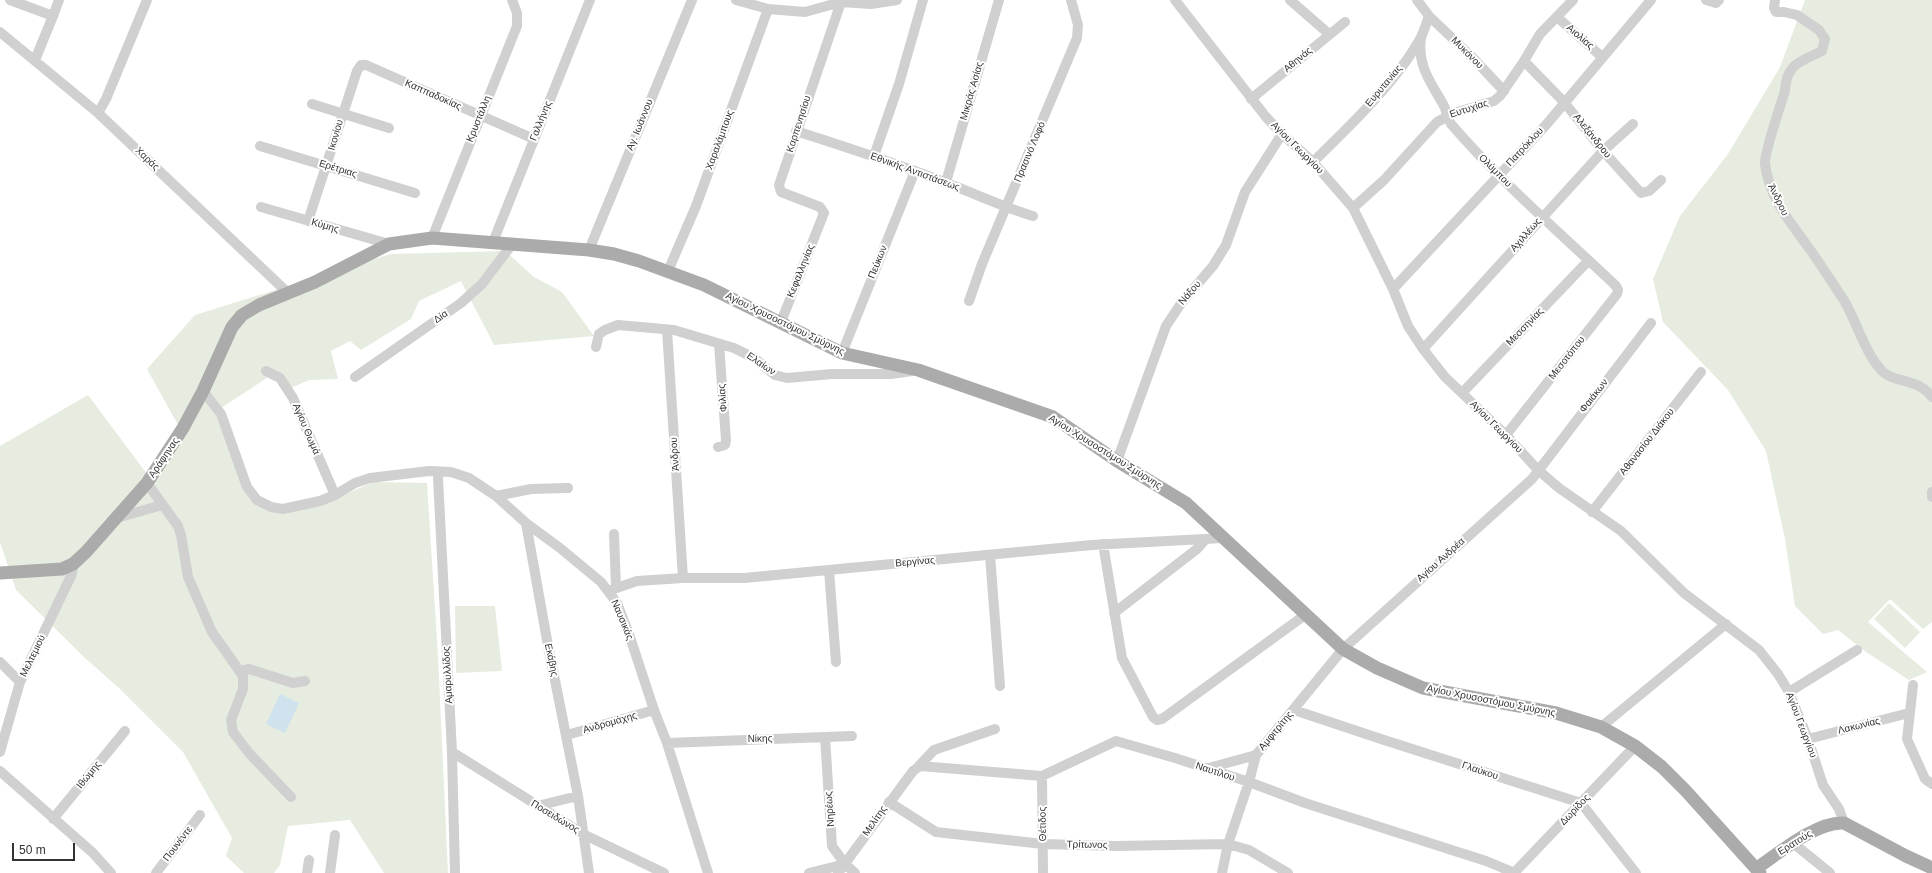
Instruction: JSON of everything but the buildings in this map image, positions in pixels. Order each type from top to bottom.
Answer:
[{"type":"main road","name":"Αγίου Χρυσοστόμου Σμύρνης","points":[[288,293],[315,282],[388,244],[432,238],[513,243],[589,250],[614,254],[668,271],[704,285],[842,353],[918,370],[1053,417],[1117,461],[1186,503],[1343,649],[1377,668],[1423,688],[1549,712],[1602,727],[1635,746],[1662,767],[1679,783],[1756,871]]},
{"type":"main road","name":"Αράφηνας","points":[[0,572],[57,570],[73,564],[86,552],[147,483],[183,428],[203,391],[235,323],[254,307],[288,293]]},
{"type":"main road","name":"Ερατούς","points":[[1756,871],[1793,843],[1824,826],[1844,823]]},
{"type":"main road","points":[[1844,823],[1932,868]]},
{"type":"street","points":[[10,0],[53,16]]},
{"type":"street","points":[[35,60],[59,0]]},
{"type":"street","points":[[98,113],[106,99],[147,0]]},
{"type":"street","name":"Κρυστάλλη","points":[[432,238],[517,26],[517,13],[512,0]]},
{"type":"street","name":"Γαλλήνης","points":[[493,242],[590,0]]},
{"type":"street","name":"Αγ. Ιωάννου","points":[[589,250],[692,0]]},
{"type":"street","points":[[736,0],[768,9],[805,12],[841,2],[871,4],[897,0]]},
{"type":"street","points":[[874,156],[899,84],[923,0]]},
{"type":"street","name":"Μικράς Ασίας","points":[[946,182],[999,0]]},
{"type":"street","name":"Πρασινό Λοφό","points":[[969,301],[982,264],[1077,38],[1078,25],[1071,0]]},
{"type":"street","name":"Αγίου Γεωργίου","points":[[1175,0],[1251,99],[1282,134],[1313,162],[1353,208],[1393,289],[1408,326],[1423,350],[1445,377],[1506,435],[1538,470],[1592,512],[1621,531],[1684,593],[1759,650],[1790,692],[1808,739],[1823,785],[1839,809],[1844,823]]},
{"type":"street","points":[[1290,0],[1328,34]]},
{"type":"street","points":[[1417,0],[1429,16]]},
{"type":"street","points":[[1706,0],[1716,3],[1719,0]]},
{"type":"street","name":"Άνδρου","points":[[1775,0],[1774,8],[1776,12],[1790,13],[1801,17],[1823,35],[1825,43],[1822,51],[1795,64],[1786,79],[1785,91],[1765,162],[1770,187],[1786,219],[1811,251],[1845,303],[1868,352],[1877,365],[1884,373],[1911,382],[1928,391],[1932,397]]},
{"type":"street","name":"Ευτυχίας","points":[[1353,208],[1384,180],[1437,122],[1446,116],[1494,101],[1504,91],[1540,34],[1557,17],[1569,1]]},
{"type":"street","name":"Πατρόκλου","points":[[1393,289],[1546,125],[1649,1]]},
{"type":"street","name":"Καρπενησίου","points":[[821,221],[824,213],[822,209],[783,193],[780,190],[779,185],[796,131],[841,2]]},
{"type":"street","name":"Χαραλάμπους","points":[[668,271],[696,206],[768,9]]},
{"type":"street","name":"Ευρυτανίας","points":[[1313,162],[1349,126],[1406,60],[1421,38],[1429,16]]},
{"type":"street","name":"Μυκόνου","points":[[1429,16],[1472,57],[1504,91]]},
{"type":"street","name":"Αιολίας","points":[[1557,17],[1602,57]]},
{"type":"street","name":"Αθηνάς","points":[[1251,99],[1328,34],[1345,22]]},
{"type":"street","name":"Χαράς","points":[[0,32],[98,113],[288,293]]},
{"type":"street","name":"Ολύμπου","points":[[1421,38],[1419,56],[1423,69],[1446,110],[1446,116],[1473,149],[1499,176],[1610,280]]},
{"type":"street","name":"Αλεξάνδρου","points":[[1524,61],[1564,102],[1603,151],[1641,193],[1649,191],[1660,180]]},
{"type":"street","name":"Καππαδοκίας","points":[[357,71],[362,65],[366,65],[534,139]]},
{"type":"street","name":"Ικονίου","points":[[308,221],[327,165],[342,113],[357,71]]},
{"type":"street","points":[[312,104],[389,128]]},
{"type":"street","name":"Αχιλλέως","points":[[1423,350],[1603,151],[1633,124]]},
{"type":"street","name":"Εθνικής Αντιστάσεως","points":[[796,131],[874,156],[946,182],[1006,208],[1033,216]]},
{"type":"street","name":"Νάξου","points":[[1117,461],[1166,326],[1182,302],[1213,266],[1226,245],[1245,192],[1282,134]]},
{"type":"street","name":"Ερέτριας","points":[[260,146],[327,165],[415,193]]},
{"type":"street","name":"Πεύκων","points":[[842,353],[915,171]]},
{"type":"street","name":"Κύμης","points":[[261,207],[388,244]]},
{"type":"street","name":"Κεφαλληνίας","points":[[781,322],[821,221]]},
{"type":"street","name":"Δία","points":[[356,376],[461,303],[482,284],[513,243]]},
{"type":"street","name":"Μεσσηνίας","points":[[1462,393],[1588,261]]},
{"type":"street","name":"Μεσοτόπου","points":[[1506,435],[1617,294],[1618,287],[1610,280]]},
{"type":"street","name":"Φαιάκων","points":[[1538,470],[1651,323]]},
{"type":"street","name":"Ελαίων","points":[[596,347],[599,334],[612,327],[618,326],[667,330],[719,344],[754,358],[775,375],[787,378],[832,374],[891,374],[918,370]]},
{"type":"street","name":"Άνδρου","points":[[667,330],[683,578]]},
{"type":"street","name":"Φιλίας","points":[[718,447],[725,445],[726,440],[719,344]]},
{"type":"street","name":"Αγίου Θωμά","points":[[266,371],[280,378],[293,398],[335,495]]},
{"type":"street","name":"Αθανασίου Διάκου","points":[[1592,512],[1701,372]]},
{"type":"street","name":"Ναυσικάς","points":[[203,391],[221,414],[239,470],[250,494],[257,500],[271,507],[283,509],[320,502],[362,480],[416,472],[451,472],[469,478],[496,496],[526,523],[612,589],[667,743],[708,873]]},
{"type":"street","name":"Αγίου Ανδρέα","points":[[1343,649],[1532,479],[1538,470]]},
{"type":"street","points":[[416,472],[428,477],[438,478],[443,478],[451,472]]},
{"type":"street","name":"Αμαρυλλίδος","points":[[438,478],[452,752],[455,873]]},
{"type":"street","points":[[147,483],[178,526],[181,535],[188,577],[212,632],[240,671],[244,684],[231,720],[233,732],[249,753],[291,797]]},
{"type":"street","points":[[496,496],[531,490],[568,488]]},
{"type":"street","points":[[1932,492],[1932,497]]},
{"type":"street","points":[[117,518],[162,505]]},
{"type":"street","name":"Εκάβης","points":[[526,523],[546,640],[567,735],[567,747],[578,796],[589,873]]},
{"type":"street","points":[[612,589],[614,534]]},
{"type":"street","name":"Βεργίνας","points":[[612,589],[637,580],[744,578],[1103,544],[1223,538]]},
{"type":"street","points":[[1114,613],[1134,596],[1197,549],[1205,540]]},
{"type":"street","points":[[1103,544],[1122,658],[1152,717],[1159,720],[1305,615]]},
{"type":"street","points":[[990,555],[1000,686]]},
{"type":"street","name":"Μελτεμιού","points":[[0,752],[20,682],[72,574],[73,564]]},
{"type":"street","points":[[829,570],[836,662]]},
{"type":"street","points":[[1602,727],[1726,624]]},
{"type":"street","name":"Αμφιτρίτης","points":[[1222,873],[1228,844],[1249,782],[1256,755],[1343,649]]},
{"type":"street","points":[[1790,692],[1857,650]]},
{"type":"street","points":[[0,662],[20,682]]},
{"type":"street","points":[[240,671],[249,669],[293,683],[305,681]]},
{"type":"street","points":[[1913,685],[1909,713],[1908,741],[1925,779],[1932,784]]},
{"type":"street","name":"Ανδρομάχης","points":[[567,735],[654,710]]},
{"type":"street","name":"Γλαύκου","points":[[1294,710],[1581,803]]},
{"type":"street","name":"Λακωνίας","points":[[1808,739],[1909,713]]},
{"type":"street","name":"Μελίτης","points":[[838,873],[889,802],[916,768],[934,750],[995,729]]},
{"type":"street","name":"Ιθώμης","points":[[53,819],[125,731]]},
{"type":"street","name":"Νίκης","points":[[667,743],[852,736]]},
{"type":"street","name":"Νηρέως","points":[[825,737],[832,846],[845,864],[855,873]]},
{"type":"street","name":"Ναυτίλου","points":[[1042,776],[1116,741],[1175,758],[1249,782],[1305,803],[1486,860],[1514,873]]},
{"type":"street","name":"Δωρίδος","points":[[1514,873],[1635,746]]},
{"type":"street","name":"Ποσειδώνος","points":[[452,752],[584,834],[664,873]]},
{"type":"street","points":[[1206,769],[1256,755]]},
{"type":"street","points":[[916,768],[923,765],[1042,776]]},
{"type":"street","points":[[0,771],[93,853],[111,873]]},
{"type":"street","name":"Θέτιδος","points":[[1042,776],[1043,873]]},
{"type":"street","points":[[537,806],[578,796]]},
{"type":"street","name":"Τρίτωνος","points":[[889,802],[935,831],[1043,844],[1116,846],[1228,844],[1249,850],[1288,873]]},
{"type":"street","points":[[1581,803],[1636,873]]},
{"type":"street","name":"Πουνέντε","points":[[156,873],[200,815]]},
{"type":"street","points":[[330,873],[335,835]]},
{"type":"street","points":[[1793,843],[1830,873]]},
{"type":"street","points":[[307,873],[309,860]]},
{"type":"street","points":[[809,873],[845,864]]},
{"type":"shaded area","points":[[1805,0],[1932,0],[1932,622],[1923,629],[1890,599],[1868,622],[1927,672],[1909,680],[1866,652],[1838,630],[1823,634],[1795,606],[1785,539],[1766,451],[1728,390],[1663,322],[1653,279],[1680,216],[1728,154],[1780,67]]},
{"type":"shaded area","points":[[505,251],[534,277],[562,292],[594,336],[494,345],[461,281],[419,301],[411,319],[361,350],[350,341],[331,351],[338,379],[309,380],[291,388],[276,372],[218,410],[249,498],[276,510],[324,503],[374,482],[427,483],[438,656],[448,873],[384,873],[350,820],[288,826],[280,865],[274,873],[244,873],[226,856],[232,838],[183,752],[121,690],[85,658],[16,590],[0,542],[0,446],[88,395],[153,482],[182,432],[147,369],[195,315],[391,254]]},
{"type":"shaded area","points":[[1889,603],[1920,632],[1905,648],[1874,619]]},
{"type":"shaded area","points":[[455,606],[495,606],[502,671],[456,673]]},
{"type":"water","points":[[280,694],[299,703],[285,733],[266,724]]}]
